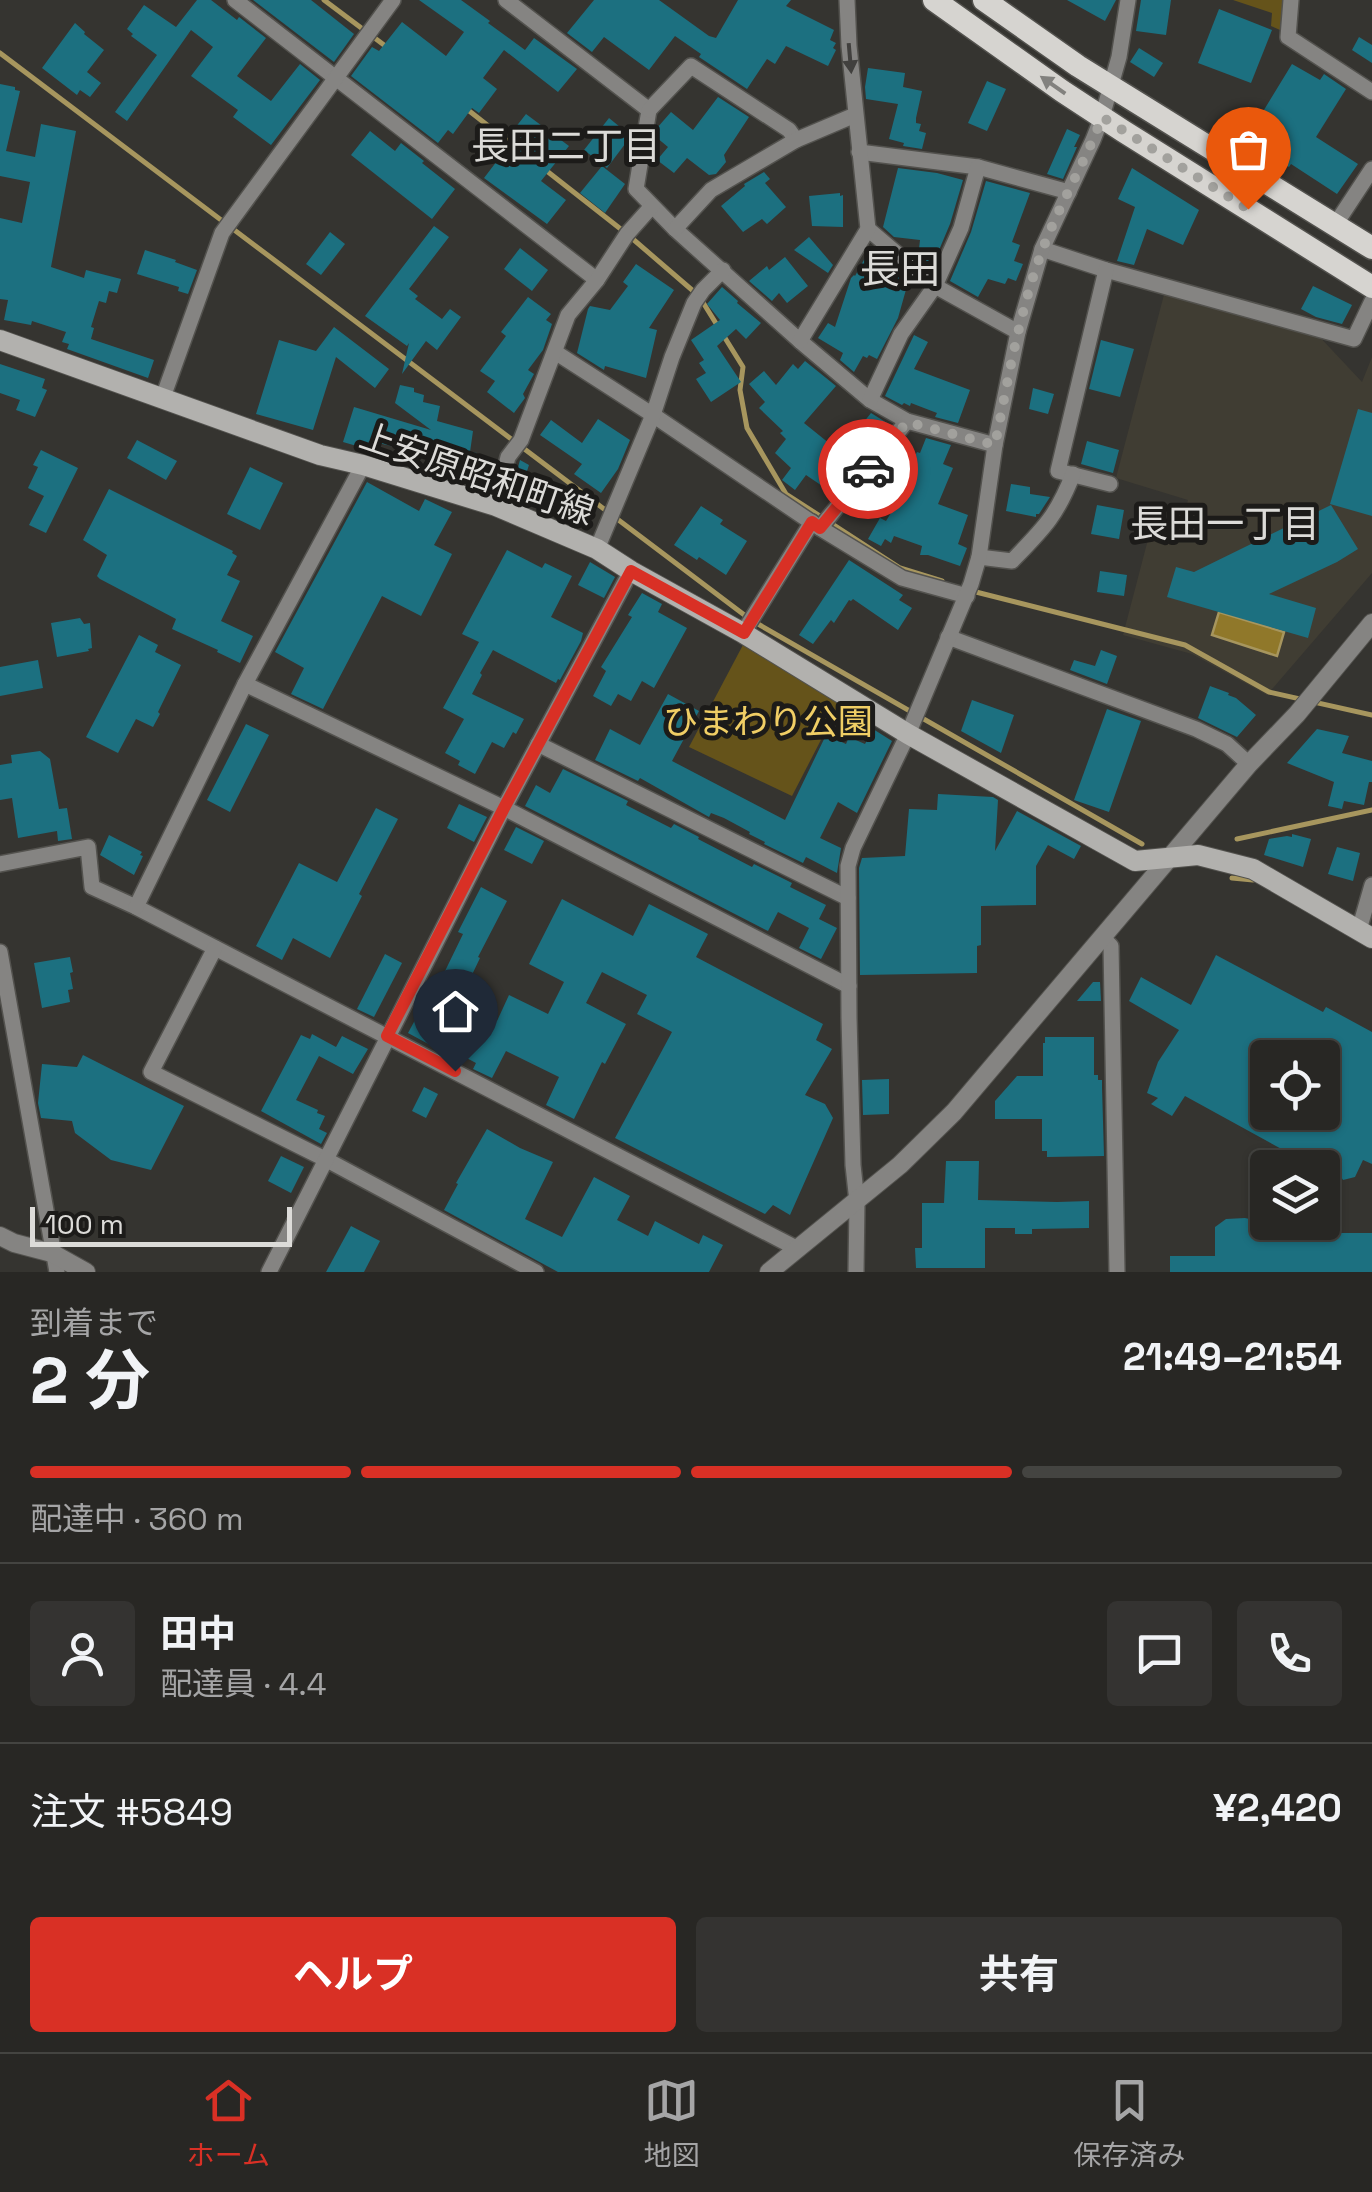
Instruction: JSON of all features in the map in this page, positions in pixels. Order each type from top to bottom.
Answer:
[{"type":"main road","points":[[934,0],[1102,117],[1372,286]]},
{"type":"main road","points":[[984,0],[1078,66],[1372,248]]},
{"type":"main road","name":"上安原昭和町線","points":[[0,340],[320,455],[496,506],[597,549],[908,734],[1135,861],[1198,855],[1253,869],[1366,934]]},
{"type":"street","points":[[235,0],[597,280]]},
{"type":"street","points":[[162,400],[222,233],[393,0]]},
{"type":"street","points":[[506,0],[649,110]]},
{"type":"street","points":[[800,342],[868,229],[847,0]]},
{"type":"street","points":[[856,1272],[848,866],[969,590],[1018,332],[1042,250],[1102,117],[1128,0]]},
{"type":"street","points":[[1292,0],[1288,37],[1372,92]]},
{"type":"street","points":[[796,140],[789,130],[691,66],[649,110],[636,189],[800,342],[870,400],[907,422],[995,445]]},
{"type":"street","points":[[675,229],[711,190],[796,140],[855,115]]},
{"type":"street","points":[[859,152],[978,167],[1069,192]]},
{"type":"street","points":[[870,400],[901,334],[935,286],[962,228],[978,167]]},
{"type":"street","points":[[1335,225],[1372,169]]},
{"type":"street","points":[[496,506],[508,457],[520,440],[568,315],[652,206]]},
{"type":"street","points":[[868,229],[935,286],[1018,332]]},
{"type":"street","points":[[1042,250],[1354,339],[1372,301]]},
{"type":"street","points":[[597,549],[699,296],[723,270]]},
{"type":"street","points":[[1106,270],[1058,470],[1110,484]]},
{"type":"street","points":[[555,352],[902,578],[969,590]]},
{"type":"street","points":[[744,633],[821,522],[907,422]]},
{"type":"street","points":[[136,907],[245,684],[363,465]]},
{"type":"street","points":[[978,557],[1012,560],[1046,526],[1062,502],[1073,474]]},
{"type":"street","points":[[269,1272],[504,808],[631,571]]},
{"type":"street","points":[[770,1272],[900,1165],[954,1112],[1372,622]]},
{"type":"street","points":[[948,637],[1196,730],[1228,744],[1249,764]]},
{"type":"street","points":[[245,684],[504,808],[849,986]]},
{"type":"street","points":[[538,744],[848,898]]},
{"type":"street","points":[[0,864],[88,847],[92,888],[136,907],[798,1250]]},
{"type":"street","points":[[1366,934],[1372,885]]},
{"type":"street","points":[[1102,936],[1111,946],[1116,1272]]},
{"type":"street","points":[[215,948],[151,1072],[327,1160],[536,1272]]},
{"type":"street","points":[[0,952],[56,1272]]},
{"type":"street","points":[[0,1236],[52,1253],[86,1272]]},
{"type":"shaded area","points":[[1166,287],[1315,332],[1362,382],[1372,357],[1372,573],[1267,695],[1192,654],[1123,635],[1151,528],[1178,535],[1188,500],[1116,478]]},
{"type":"shaded area","points":[[1219,612],[1284,632],[1277,656],[1212,635]]},
{"type":"green space","points":[[1233,0],[1283,0],[1280,30],[1271,26],[1272,13]]},
{"type":"green space","name":"ひまわり公園","points":[[744,643],[841,701],[792,796],[689,747]]},
{"type":"building","points":[[197,0],[211,0],[266,38],[237,76],[271,101],[300,64],[320,80],[271,145],[233,117],[238,110],[191,76],[213,47],[191,30],[127,121],[115,112],[157,55],[127,29],[144,5],[176,27]]},
{"type":"building","points":[[253,0],[311,0],[354,34],[334,62]]},
{"type":"building","points":[[419,0],[461,0],[525,50],[534,38],[577,69],[558,92],[504,50],[483,78],[497,89],[479,113],[472,108],[453,134],[448,130],[438,143],[351,76],[372,47],[379,51],[402,22],[446,56],[464,32]]},
{"type":"building","points":[[594,0],[659,0],[716,38],[738,0],[791,0],[786,6],[834,30],[830,40],[836,43],[836,50],[828,66],[786,46],[775,64],[767,59],[747,89],[675,36],[649,70],[604,37],[592,52],[567,33]]},
{"type":"building","points":[[1067,0],[1116,0],[1105,21]]},
{"type":"building","points":[[1141,0],[1171,0],[1166,35],[1136,31]]},
{"type":"building","points":[[1219,9],[1272,30],[1251,83],[1198,63]]},
{"type":"building","points":[[75,23],[104,50],[87,72],[101,83],[90,97],[80,90],[77,95],[42,68]]},
{"type":"building","points":[[1359,37],[1372,45],[1372,63],[1352,50]]},
{"type":"building","points":[[1139,48],[1163,63],[1154,77],[1130,62]]},
{"type":"building","points":[[1292,64],[1320,80],[1324,74],[1346,89],[1316,137],[1358,164],[1337,194],[1291,164],[1289,167],[1245,141]]},
{"type":"building","points":[[868,68],[905,73],[903,87],[922,91],[916,123],[921,124],[919,131],[926,133],[922,149],[889,139],[898,104],[866,99]]},
{"type":"building","points":[[987,81],[1006,89],[987,131],[968,123]]},
{"type":"building","points":[[0,84],[20,91],[6,151],[35,157],[41,124],[76,131],[51,267],[84,278],[86,270],[121,279],[117,293],[109,291],[106,303],[99,301],[91,339],[154,360],[148,378],[67,349],[69,344],[62,342],[66,332],[32,321],[31,325],[4,320],[8,300],[0,299],[0,218],[22,223],[30,182],[0,176]]},
{"type":"building","points":[[718,97],[749,117],[724,155],[726,162],[716,174],[709,175],[687,158],[674,173],[657,160],[668,147],[656,137],[657,128],[671,112],[693,130]]},
{"type":"building","points":[[526,114],[569,146],[541,181],[566,200],[547,224],[484,178],[513,140],[508,137]]},
{"type":"building","points":[[609,118],[631,136],[607,168],[584,150]]},
{"type":"building","points":[[1067,129],[1080,135],[1063,179],[1047,174]]},
{"type":"building","points":[[370,131],[395,151],[401,143],[455,189],[432,219],[351,155]]},
{"type":"building","points":[[602,166],[625,184],[605,213],[580,193]]},
{"type":"building","points":[[898,168],[963,180],[934,262],[918,257],[920,240],[894,237],[883,227]]},
{"type":"building","points":[[1132,168],[1199,210],[1183,245],[1147,229],[1134,265],[1117,261],[1135,207],[1118,199]]},
{"type":"building","points":[[764,172],[770,179],[765,183],[786,207],[767,224],[762,219],[743,232],[721,206]]},
{"type":"building","points":[[986,181],[1030,193],[1012,242],[1020,245],[1014,261],[1023,264],[1016,281],[1008,278],[1005,284],[988,279],[978,297],[950,281],[971,232]]},
{"type":"building","points":[[840,193],[843,227],[812,226],[809,196]]},
{"type":"building","points":[[434,226],[449,237],[409,289],[418,296],[415,299],[442,319],[450,309],[461,317],[437,350],[426,341],[402,374],[409,343],[407,346],[365,316]]},
{"type":"building","points":[[330,232],[345,244],[321,275],[306,264]]},
{"type":"building","points":[[809,237],[833,265],[828,273],[794,250]]},
{"type":"building","points":[[520,248],[548,270],[532,291],[504,269]]},
{"type":"building","points":[[870,249],[909,279],[898,318],[877,359],[863,356],[854,372],[840,360],[843,353],[818,338],[828,323],[835,327],[851,278]]},
{"type":"building","points":[[145,250],[197,270],[188,294],[178,291],[179,287],[137,274]]},
{"type":"building","points":[[785,257],[808,286],[787,303],[779,293],[772,301],[749,281]]},
{"type":"building","points":[[636,264],[674,290],[649,328],[657,330],[646,378],[605,366],[604,370],[577,353],[588,309],[590,306],[610,310],[628,286],[623,282]]},
{"type":"building","points":[[1313,286],[1352,305],[1342,324],[1301,309]]},
{"type":"building","points":[[722,287],[761,323],[746,339],[736,329],[717,346],[741,382],[711,402],[696,379],[706,373],[699,363],[704,360],[691,340],[720,320],[707,304]]},
{"type":"building","points":[[528,297],[551,314],[546,320],[552,324],[543,350],[528,370],[534,374],[523,394],[525,398],[514,413],[487,392],[495,381],[480,371],[506,336],[501,332]]},
{"type":"building","points":[[334,327],[389,369],[375,388],[336,357],[313,430],[256,414],[279,340],[316,351]]},
{"type":"building","points":[[914,335],[928,342],[914,369],[970,390],[958,423],[885,396]]},
{"type":"building","points":[[1101,340],[1134,349],[1120,397],[1089,389]]},
{"type":"building","points":[[805,361],[836,386],[804,423],[840,452],[871,413],[887,423],[834,494],[806,475],[795,490],[782,480],[791,468],[775,453],[786,439],[759,408],[765,402],[749,384],[764,371],[776,385],[793,364],[798,369]]},
{"type":"building","points":[[0,364],[45,379],[42,388],[47,390],[35,417],[16,410],[20,400],[0,393]]},
{"type":"building","points":[[400,385],[424,395],[423,402],[440,406],[437,421],[473,431],[470,452],[477,453],[474,467],[369,441],[367,449],[343,442],[354,407],[431,430],[395,403]]},
{"type":"building","points":[[1033,388],[1054,394],[1048,414],[1029,409]]},
{"type":"building","points":[[1358,409],[1372,413],[1372,516],[1330,504]]},
{"type":"building","points":[[598,419],[630,440],[618,469],[601,493],[574,474],[582,464],[540,435],[551,420],[582,443]]},
{"type":"building","points":[[926,438],[951,445],[943,464],[953,468],[938,504],[968,515],[958,544],[967,548],[960,566],[920,555],[922,546],[894,536],[891,543],[885,539],[881,546],[868,539],[880,518],[886,521],[908,485],[894,479],[903,460],[911,464]]},
{"type":"building","points":[[137,440],[177,461],[166,480],[127,458]]},
{"type":"building","points":[[1087,441],[1119,450],[1113,473],[1081,464]]},
{"type":"building","points":[[41,450],[78,468],[46,533],[29,525],[44,496],[28,488]]},
{"type":"building","points":[[520,460],[529,465],[526,474],[545,480],[537,508],[510,497]]},
{"type":"building","points":[[250,467],[283,483],[260,530],[227,514]]},
{"type":"building","points":[[367,482],[419,511],[425,499],[452,512],[434,545],[452,554],[421,616],[382,596],[323,709],[291,694],[304,668],[275,652]]},
{"type":"building","points":[[1011,484],[1030,487],[1030,494],[1050,497],[1036,517],[1006,511]]},
{"type":"building","points":[[109,489],[237,556],[227,575],[240,581],[221,621],[253,636],[240,663],[172,629],[176,619],[97,576],[107,555],[83,540]]},
{"type":"building","points":[[1097,505],[1124,510],[1119,539],[1091,534]]},
{"type":"building","points":[[1331,505],[1358,549],[1269,594],[1316,608],[1308,638],[1167,597],[1176,567],[1194,572]]},
{"type":"building","points":[[701,506],[747,541],[726,575],[674,545]]},
{"type":"building","points":[[507,550],[542,568],[545,563],[572,576],[551,617],[583,633],[556,683],[493,650],[472,694],[524,719],[504,748],[492,742],[475,774],[445,753],[464,719],[443,708],[479,642],[462,634]]},
{"type":"building","points":[[849,560],[903,595],[899,600],[912,608],[898,630],[849,600],[813,644],[799,635]]},
{"type":"building","points":[[590,562],[615,577],[604,598],[578,585]]},
{"type":"building","points":[[1100,571],[1127,575],[1124,596],[1097,592]]},
{"type":"building","points":[[642,593],[662,604],[658,612],[687,628],[654,688],[642,681],[631,701],[618,694],[611,706],[593,696],[606,671],[601,667]]},
{"type":"building","points":[[80,618],[84,624],[90,623],[92,648],[57,657],[51,623]]},
{"type":"building","points":[[139,635],[158,645],[155,652],[181,665],[153,727],[136,719],[118,753],[86,737]]},
{"type":"building","points":[[1101,650],[1117,656],[1107,684],[1070,670],[1074,660],[1095,666]]},
{"type":"building","points":[[38,660],[43,688],[0,696],[0,667]]},
{"type":"building","points":[[1210,686],[1229,693],[1256,715],[1237,737],[1198,718]]},
{"type":"building","points":[[668,694],[699,711],[672,761],[785,820],[826,735],[846,744],[849,737],[865,744],[873,729],[892,741],[857,813],[838,802],[820,838],[841,848],[837,873],[806,857],[803,863],[724,818],[711,813],[709,817],[640,778],[638,781],[595,760],[610,729],[640,745]]},
{"type":"building","points":[[972,700],[1014,715],[1001,753],[961,731]]},
{"type":"building","points":[[1107,709],[1141,721],[1109,812],[1074,800]]},
{"type":"building","points":[[246,724],[269,735],[230,812],[207,800]]},
{"type":"building","points":[[1317,729],[1349,736],[1342,753],[1372,761],[1372,782],[1364,805],[1344,801],[1342,809],[1328,806],[1334,782],[1287,763]]},
{"type":"building","points":[[40,751],[50,759],[59,809],[67,808],[72,839],[58,841],[57,831],[18,838],[12,798],[0,800],[0,765],[12,763],[11,755]]},
{"type":"building","points":[[563,769],[628,801],[626,805],[671,828],[674,824],[752,867],[754,864],[792,883],[790,887],[826,905],[819,919],[837,928],[821,959],[799,948],[809,928],[778,912],[768,931],[525,806],[536,785],[550,793]]},
{"type":"building","points":[[938,794],[998,800],[995,851],[1017,811],[1081,846],[1074,859],[1048,845],[1036,866],[1036,905],[981,906],[977,973],[860,975],[862,858],[905,856],[909,809],[937,810]]},
{"type":"building","points":[[459,804],[487,817],[474,842],[447,828]]},
{"type":"building","points":[[376,808],[398,819],[330,958],[293,938],[282,960],[256,946],[299,863],[337,882]]},
{"type":"building","points":[[516,827],[544,841],[532,864],[504,850]]},
{"type":"building","points":[[1292,834],[1311,839],[1303,867],[1264,855],[1269,839]]},
{"type":"building","points":[[109,835],[142,852],[134,875],[100,855]]},
{"type":"building","points":[[1337,847],[1360,853],[1353,881],[1328,874]]},
{"type":"building","points":[[481,887],[507,901],[459,1002],[497,1021],[509,995],[548,1014],[564,982],[529,964],[562,899],[633,936],[649,904],[708,934],[696,957],[823,1024],[816,1040],[832,1049],[805,1095],[825,1104],[833,1118],[790,1215],[773,1205],[765,1214],[615,1138],[672,1032],[637,1014],[647,995],[602,972],[586,1003],[626,1024],[574,1119],[546,1105],[559,1077],[506,1051],[492,1078],[473,1069],[476,1063],[436,1042],[434,1047],[408,1033],[427,998],[431,1000]]},
{"type":"building","points":[[385,954],[402,963],[374,1017],[357,1009]]},
{"type":"building","points":[[1216,955],[1323,1012],[1326,1007],[1372,1032],[1372,1164],[1363,1160],[1355,1177],[1343,1180],[1340,1150],[1283,1150],[1185,1096],[1172,1116],[1151,1104],[1158,1098],[1147,1093],[1158,1062],[1179,1030],[1129,1001],[1141,977],[1191,1005]]},
{"type":"building","points":[[70,957],[70,1002],[42,1008],[34,963]]},
{"type":"building","points":[[1093,982],[1100,982],[1101,1001],[1077,1001]]},
{"type":"building","points":[[312,1034],[336,1047],[342,1036],[368,1049],[353,1074],[319,1056],[296,1100],[325,1116],[319,1129],[327,1133],[321,1144],[261,1111],[301,1035],[310,1039]]},
{"type":"building","points":[[1045,1037],[1094,1037],[1094,1075],[1102,1080],[1104,1156],[1047,1157],[1047,1151],[1042,1151],[1042,1119],[995,1119],[995,1101],[1017,1076],[1043,1076]]},
{"type":"building","points":[[83,1055],[184,1106],[151,1170],[111,1160],[75,1133],[72,1121],[41,1118],[38,1103],[42,1064],[77,1067]]},
{"type":"building","points":[[889,1079],[889,1114],[863,1115],[862,1080]]},
{"type":"building","points":[[424,1087],[438,1094],[426,1118],[412,1111]]},
{"type":"building","points":[[487,1129],[553,1162],[525,1219],[562,1237],[594,1177],[630,1196],[617,1220],[648,1236],[655,1221],[699,1244],[703,1235],[723,1245],[709,1272],[558,1272],[444,1210]]},
{"type":"building","points":[[281,1156],[304,1167],[291,1193],[268,1181]]},
{"type":"building","points":[[946,1161],[979,1161],[978,1200],[1089,1201],[1089,1228],[1032,1229],[1032,1234],[1015,1234],[1015,1228],[985,1228],[985,1268],[916,1268],[915,1248],[922,1248],[922,1203],[944,1203]]},
{"type":"building","points":[[1226,1219],[1250,1219],[1250,1240],[1340,1240],[1340,1233],[1372,1233],[1372,1272],[1170,1272],[1170,1256],[1215,1256],[1215,1227]]},
{"type":"building","points":[[351,1226],[380,1241],[364,1272],[326,1272]]},
{"type":"waterway","points":[[324,0],[388,48]]},
{"type":"waterway","points":[[0,53],[751,620],[1142,844]]},
{"type":"waterway","points":[[468,110],[514,146]]},
{"type":"waterway","points":[[543,168],[699,296],[743,367],[740,390],[747,428],[786,494],[900,568],[942,581]]},
{"type":"waterway","points":[[972,591],[1185,645],[1269,692],[1372,715]]},
{"type":"waterway","points":[[1237,839],[1372,810]]},
{"type":"waterway","points":[[1232,878],[1253,880]]},
{"type":"way so far","points":[[868,469],[907,422],[995,445],[1018,332],[1042,250],[1102,117],[1248,209]]},
{"type":"district","name":"長田二丁目","points":[[566,146]]},
{"type":"district","name":"長田","points":[[900,269]]},
{"type":"district","name":"長田一丁目","points":[[1225,524]]},
{"type":"route","points":[[455,1071],[387,1036],[631,571],[744,633],[812,522],[820,528],[868,469]]}]
